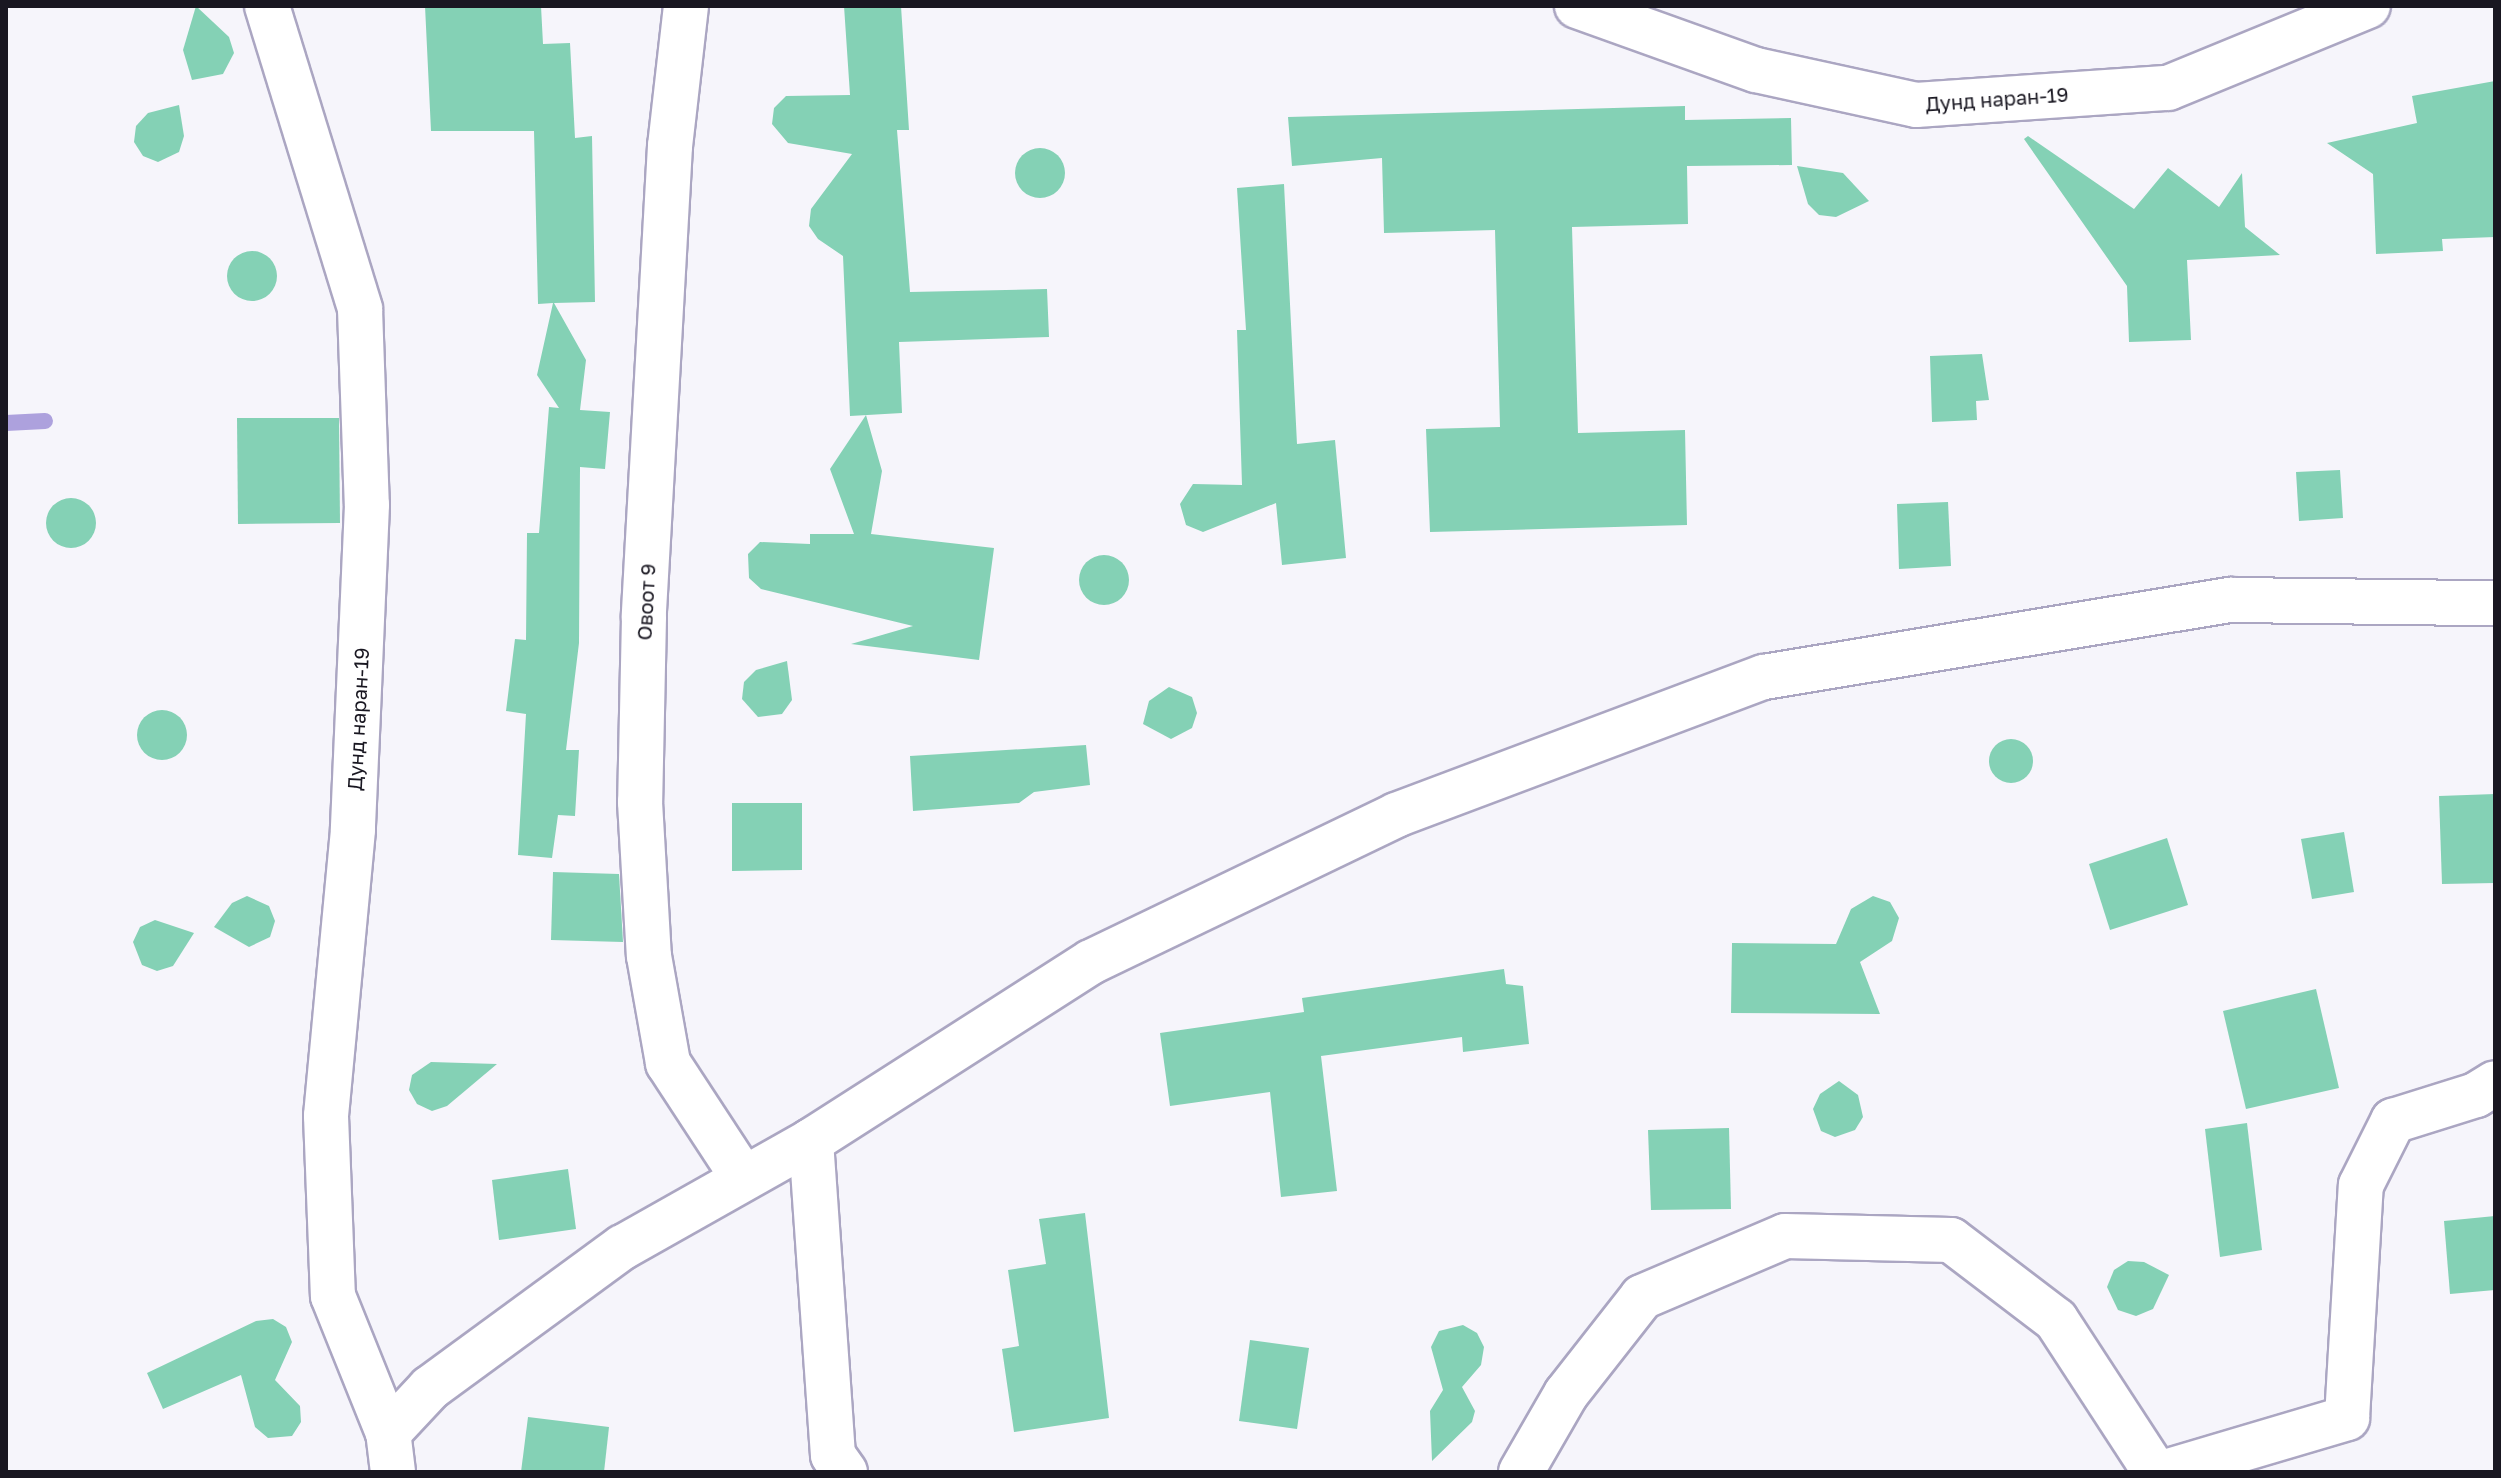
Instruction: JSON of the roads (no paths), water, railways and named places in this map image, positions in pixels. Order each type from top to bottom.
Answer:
[{"type":"street","name":"Дунд наран-19","points":[[267,6],[360,309],[366,536],[353,830],[326,1116],[333,1296],[391,1453]]},
{"type":"street","name":"Овоот 9","points":[[686,6],[670,146],[644,617],[640,802],[649,956],[668,1063],[742,1176]]},
{"type":"street","name":"Дунд наран-19","points":[[1577,6],[1756,70],[1916,105],[2168,88],[2368,6]]},
{"type":"street","points":[[391,1453],[430,1388],[585,1274],[742,1176],[811,1141],[1118,949],[1396,815],[1764,677],[2231,600],[2495,603]]},
{"type":"street","points":[[2165,1472],[2347,1418],[2361,1185],[2393,1121],[2476,1095],[2495,1083]]},
{"type":"street","points":[[811,1141],[833,1455],[845,1472]]},
{"type":"street","points":[[1521,1472],[1566,1394],[1642,1297],[1785,1236],[1951,1240],[2056,1320],[2155,1472]]},
{"type":"waterway","points":[[6,423],[45,421]]}]
